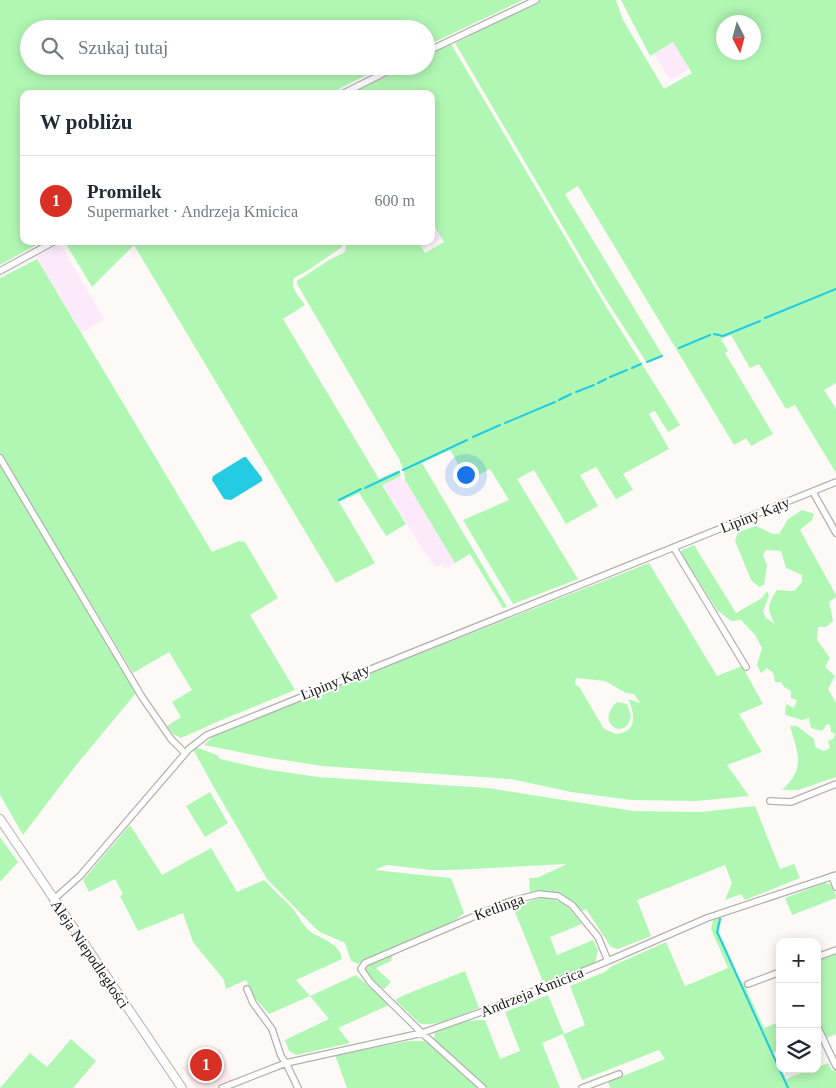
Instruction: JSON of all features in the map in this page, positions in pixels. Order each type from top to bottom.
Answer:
[{"type":"street","points":[[435,48],[536,0]]},
{"type":"street","points":[[350,90],[380,75]]},
{"type":"street","points":[[0,272],[48,245]]},
{"type":"street","points":[[0,458],[142,697],[171,739],[185,753]]},
{"type":"street","name":"Lipiny Kąty","points":[[53,900],[80,876],[185,753],[207,735],[222,727],[836,482]]},
{"type":"street","points":[[813,492],[836,533]]},
{"type":"street","points":[[674,548],[746,667]]},
{"type":"street","points":[[770,801],[791,802],[836,784]]},
{"type":"street","name":"Aleja Niepodległości","points":[[0,819],[182,1088]]},
{"type":"street","points":[[834,875],[836,887]]},
{"type":"street","name":"Andrzeja Kmicica","points":[[222,1088],[286,1063],[422,1033],[490,1010],[707,918],[834,875]]},
{"type":"street","name":"Ketlinga","points":[[422,1033],[370,982],[360,969],[366,963],[508,902],[539,894],[558,896],[572,905],[598,937],[608,961]]},
{"type":"street","points":[[821,956],[836,950]]},
{"type":"street","points":[[748,984],[776,974]]},
{"type":"street","points":[[246,989],[272,1029],[281,1056],[298,1088]]},
{"type":"street","points":[[818,1028],[836,1066]]},
{"type":"street","points":[[422,1033],[483,1088]]},
{"type":"street","points":[[582,1088],[619,1074]]},
{"type":"shaded area","points":[[673,42],[689,69],[670,80],[654,53]]},
{"type":"shaded area","points":[[435,227],[442,238],[435,242]]},
{"type":"shaded area","points":[[420,245],[430,245],[423,249]]},
{"type":"shaded area","points":[[57,246],[62,247],[104,319],[82,333],[36,257]]},
{"type":"shaded area","points":[[399,476],[402,481],[405,480],[455,563],[445,569],[442,564],[436,567],[425,553],[382,484]]},
{"type":"shaded area","points":[[220,1049],[232,1080],[212,1088],[196,1088],[181,1067]]},
{"type":"green space","points":[[0,0],[523,0],[435,42],[435,20],[20,20],[20,75],[366,75],[337,90],[20,90],[20,245],[36,245],[0,265]]},
{"type":"green space","points":[[541,0],[616,0],[623,20],[664,89],[692,73],[673,42],[650,56],[621,0],[836,0],[836,383],[824,390],[836,409],[836,473],[795,405],[786,409],[759,364],[750,368],[731,335],[721,339],[728,351],[725,353],[773,434],[751,446],[746,438],[734,445],[578,186],[565,194],[663,356],[647,363],[603,295],[455,43],[470,36],[470,34]]},
{"type":"green space","points":[[451,44],[607,308],[680,425],[668,432],[655,411],[649,414],[669,449],[623,474],[633,490],[616,499],[596,467],[580,475],[598,506],[566,524],[534,470],[517,479],[578,579],[513,604],[463,520],[509,500],[490,469],[472,478],[465,476],[450,450],[422,463],[507,607],[503,608],[470,554],[455,563],[405,480],[404,471],[399,459],[297,284],[297,281],[345,252],[346,245],[420,245],[425,253],[444,242],[435,227],[435,90],[356,90],[387,75],[435,75],[435,52]]},
{"type":"green space","points":[[67,245],[134,245],[92,287]]},
{"type":"green space","points":[[134,245],[342,245],[307,271],[294,278],[294,289],[305,305],[283,319],[379,479],[399,470],[401,476],[382,485],[406,524],[386,536],[359,493],[339,502],[375,563],[336,583]]},
{"type":"green space","points":[[37,259],[212,552],[239,541],[245,542],[278,598],[250,615],[295,690],[181,738],[173,734],[167,726],[181,717],[172,702],[192,690],[169,652],[133,673],[0,453],[0,278]]},
{"type":"green space","points":[[0,464],[136,693],[77,764],[23,835],[0,795]]},
{"type":"green space","points":[[802,510],[814,514],[812,520],[800,530],[836,595],[829,602],[833,621],[826,627],[818,627],[817,640],[830,658],[825,667],[835,676],[828,689],[836,703],[836,777],[798,790],[782,790],[794,775],[798,760],[790,726],[797,726],[814,739],[815,747],[824,751],[830,748],[828,741],[834,738],[835,734],[831,732],[830,725],[827,724],[822,731],[811,728],[809,718],[802,720],[785,715],[786,704],[794,708],[797,700],[791,698],[791,691],[784,687],[781,682],[775,682],[773,673],[767,668],[761,673],[757,665],[762,648],[755,635],[741,620],[731,621],[717,610],[695,575],[691,573],[681,552],[694,545],[736,613],[762,598],[767,591],[769,596],[763,611],[766,618],[775,624],[769,610],[774,595],[777,590],[794,591],[802,582],[802,575],[786,568],[781,551],[766,550],[763,555],[767,565],[764,585],[759,587],[751,580],[735,541],[738,532],[756,526],[773,534],[779,534],[788,519]]},
{"type":"green space","points":[[649,563],[717,676],[742,666],[763,704],[739,714],[762,752],[727,765],[749,796],[696,801],[631,800],[571,792],[511,779],[322,766],[204,745],[216,734]],"holes":[[[576,678],[605,681],[626,693],[634,694],[640,703],[628,699],[633,716],[633,721],[628,730],[616,734],[604,729],[580,688],[575,684]]]},
{"type":"green space","points":[[617,702],[627,704],[631,716],[624,728],[618,729],[610,723],[608,717]]},
{"type":"green space","points":[[195,748],[217,755],[220,759],[264,769],[318,777],[488,788],[633,811],[701,812],[755,806],[780,869],[794,864],[800,878],[745,900],[741,894],[725,900],[732,883],[725,865],[637,900],[651,936],[618,949],[611,947],[586,909],[581,912],[558,894],[546,892],[530,893],[529,878],[537,878],[567,864],[453,870],[431,870],[387,865],[374,870],[451,878],[464,913],[445,925],[358,964],[351,961],[345,943],[320,932],[267,879],[212,784],[194,751]]},
{"type":"green space","points":[[210,792],[228,823],[205,837],[186,806]]},
{"type":"green space","points":[[130,825],[162,875],[211,848],[237,892],[264,880],[292,908],[311,932],[330,942],[338,949],[342,959],[296,980],[310,996],[269,1014],[255,998],[246,980],[226,989],[224,980],[193,942],[183,913],[138,931],[120,896],[123,894],[115,879],[89,892],[83,880]]},
{"type":"green space","points":[[0,837],[18,862],[0,882]]},
{"type":"green space","points":[[824,883],[830,884],[834,889],[836,898],[792,915],[785,898]]},
{"type":"green space","points":[[539,898],[554,900],[564,904],[582,924],[550,937],[557,955],[593,940],[598,950],[595,963],[591,966],[544,984],[513,907]]},
{"type":"green space","points":[[722,917],[719,932],[764,1028],[776,1024],[776,1052],[773,1053],[776,1059],[776,1073],[783,1073],[786,1079],[802,1073],[821,1073],[821,1066],[828,1063],[832,1071],[836,1069],[836,1088],[610,1088],[608,1082],[665,1059],[659,1050],[582,1080],[563,1034],[542,1043],[560,1088],[487,1088],[434,1039],[435,1032],[447,1027],[485,1020],[500,1059],[520,1051],[505,1012],[548,995],[564,1034],[585,1025],[570,986],[605,972],[612,966],[666,942],[685,986],[728,968],[711,929],[713,920]]},
{"type":"green space","points":[[393,953],[391,961],[376,968],[391,982],[384,989],[373,981],[365,970],[371,963]]},
{"type":"green space","points":[[836,953],[836,1034],[827,1038],[821,1027],[821,959]]},
{"type":"green space","points":[[465,971],[479,1008],[457,1017],[425,1024],[419,1023],[395,1000],[404,995]]},
{"type":"green space","points":[[356,975],[389,1005],[338,1028],[350,1043],[296,1055],[289,1051],[285,1040],[329,1019],[310,996]]},
{"type":"green space","points":[[71,1039],[96,1061],[73,1088],[0,1088],[30,1053],[47,1067]]},
{"type":"green space","points":[[409,1041],[424,1041],[434,1047],[478,1088],[347,1088],[335,1055]]},
{"type":"water","points":[[246,457],[262,478],[262,481],[231,500],[224,499],[212,480],[213,476]]},
{"type":"waterway","points":[[765,318],[836,289]]},
{"type":"waterway","points":[[714,334],[723,336],[760,321]]},
{"type":"waterway","points":[[679,348],[710,335]]},
{"type":"waterway","points":[[647,362],[662,356]]},
{"type":"waterway","points":[[632,368],[641,364]]},
{"type":"waterway","points":[[610,377],[627,370]]},
{"type":"waterway","points":[[598,383],[606,379]]},
{"type":"waterway","points":[[576,392],[594,385]]},
{"type":"waterway","points":[[559,400],[571,394]]},
{"type":"waterway","points":[[505,423],[555,402]]},
{"type":"waterway","points":[[473,437],[500,425]]},
{"type":"waterway","points":[[403,470],[467,440]]},
{"type":"waterway","points":[[365,488],[399,472]]},
{"type":"waterway","points":[[339,500],[361,489]]},
{"type":"waterway","points":[[720,919],[717,932],[788,1088]]},
{"type":"place","name":"Promilek","points":[[206,1065]]}]
